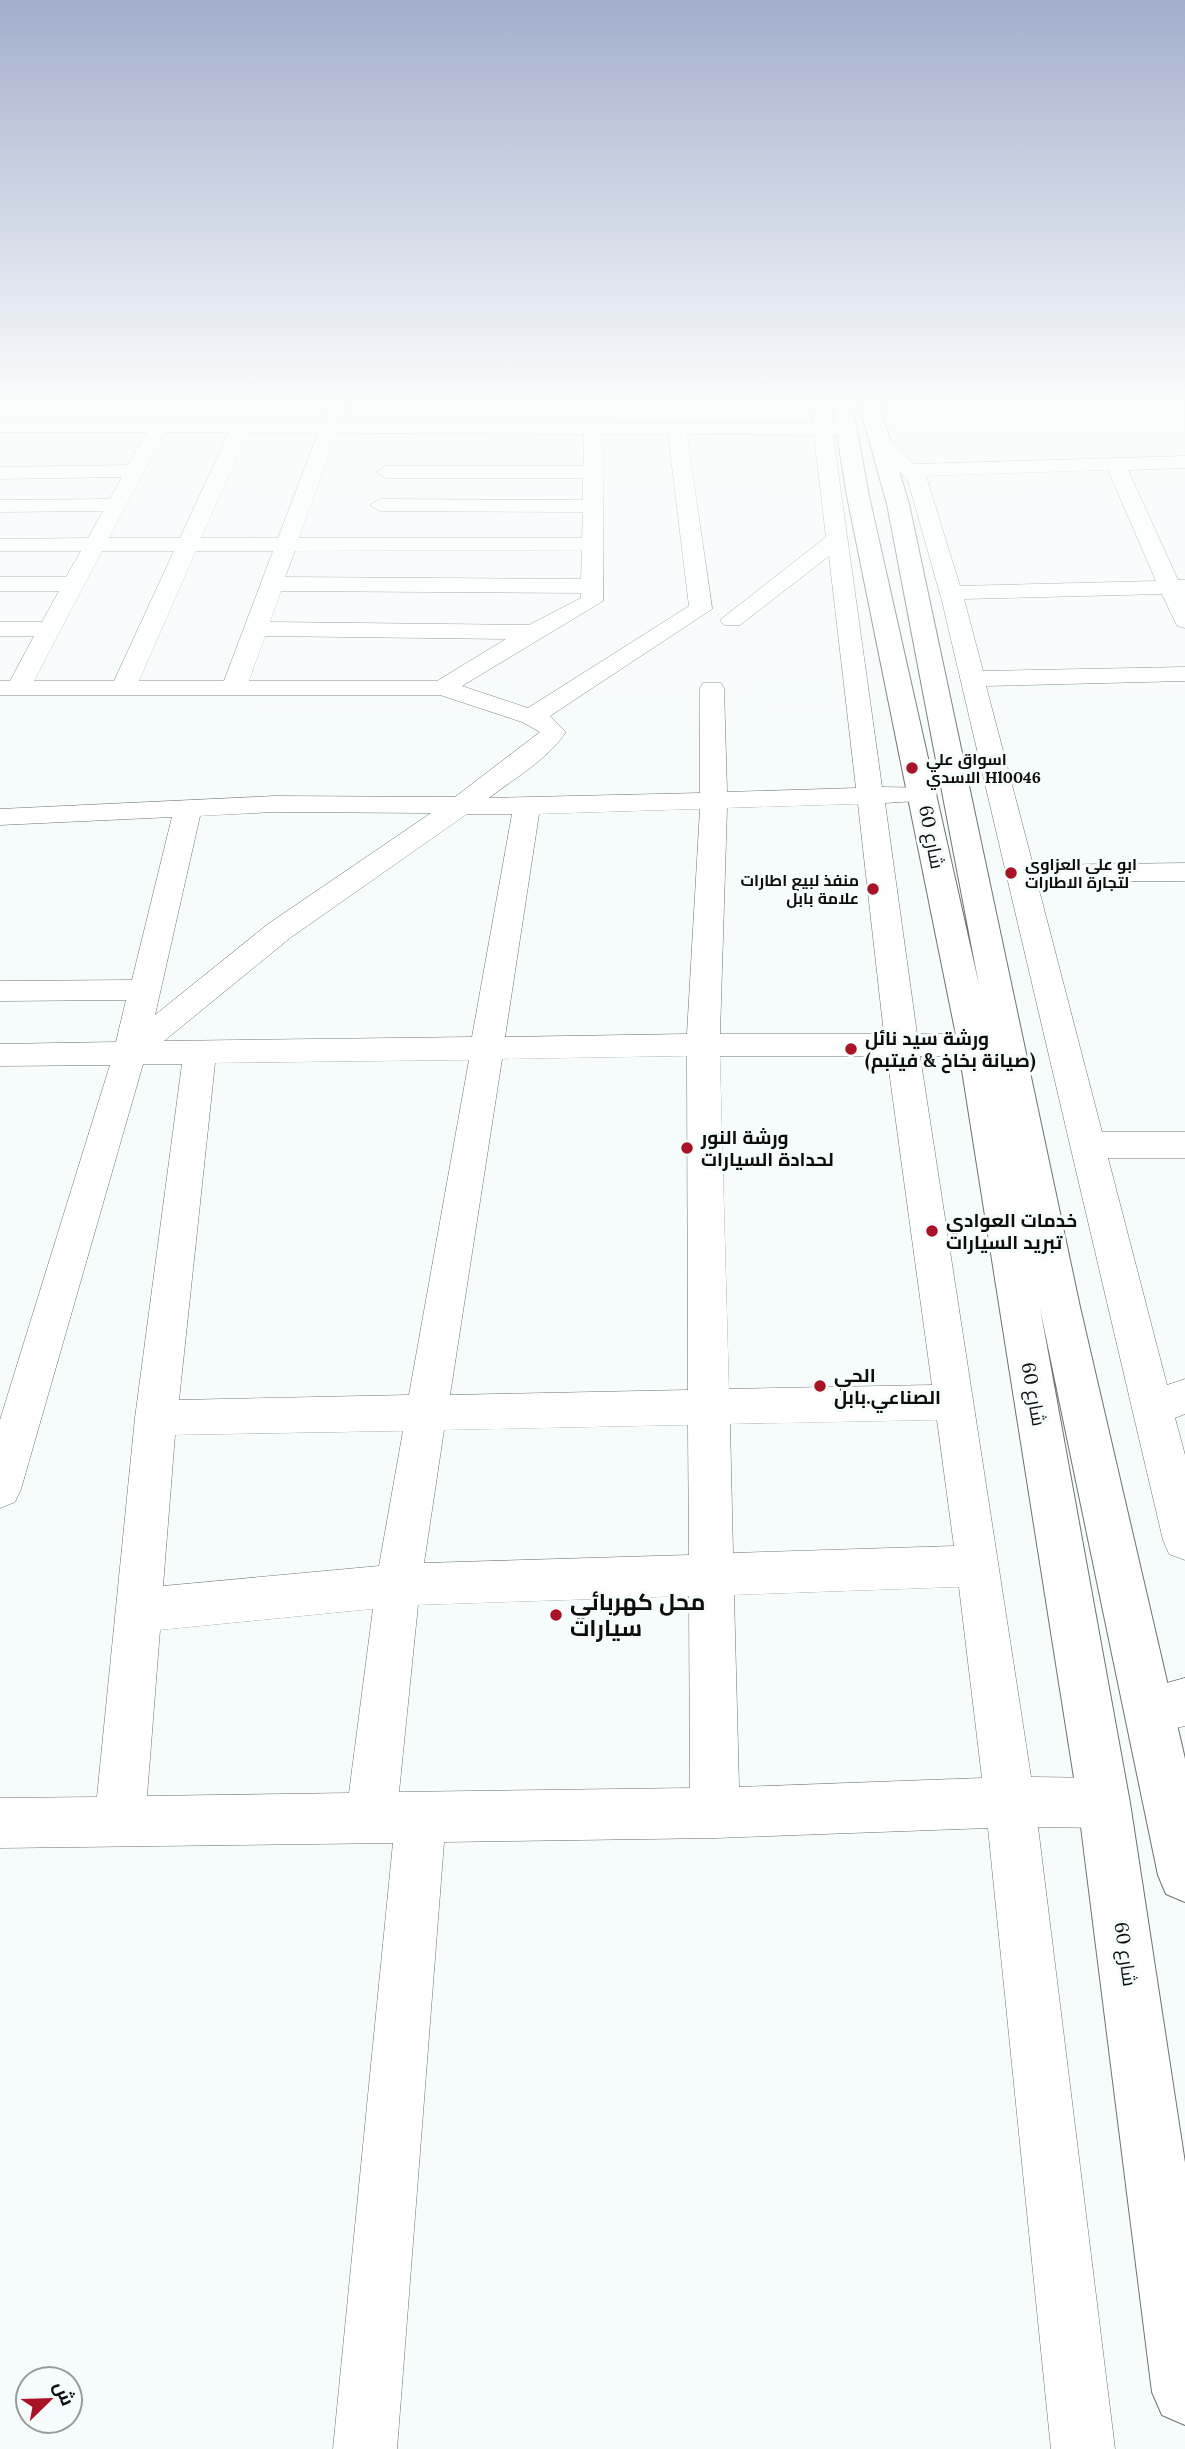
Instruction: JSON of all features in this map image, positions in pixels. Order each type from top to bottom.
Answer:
[{"type":"highway","name":"شارع 60","points":[[852,518],[923,794],[975,1045],[1104,1803],[1185,2392]]},
{"type":"highway","name":"شارع 60","points":[[901,518],[1060,1307],[1167,1707],[1185,1875]]},
{"type":"street","points":[[9,688],[50,629],[110,518]]},
{"type":"street","points":[[123,688],[200,518]]},
{"type":"street","points":[[234,688],[297,518]]},
{"type":"street","points":[[372,543],[377,518]]},
{"type":"street","points":[[442,688],[533,632],[592,601],[593,518]]},
{"type":"street","points":[[531,717],[701,609],[689,518]]},
{"type":"street","points":[[842,518],[838,538],[902,1045],[979,1566],[1010,1802],[1083,2449]]},
{"type":"street","points":[[930,518],[951,593],[1087,1145],[1169,1403],[1185,1540]]},
{"type":"street","points":[[1143,518],[1177,587],[1185,621]]},
{"type":"street","points":[[732,620],[838,538]]},
{"type":"street","points":[[0,545],[592,544]]},
{"type":"street","points":[[0,584],[74,584]]},
{"type":"street","points":[[272,584],[593,586]]},
{"type":"street","points":[[951,593],[1177,587]]},
{"type":"street","points":[[0,629],[50,629]]},
{"type":"street","points":[[256,629],[533,632]]},
{"type":"street","points":[[972,679],[1185,674]]},
{"type":"street","points":[[9,688],[442,688],[531,717],[551,727],[552,736],[463,804],[279,931],[130,1052]]},
{"type":"street","points":[[712,688],[714,802],[703,1045],[715,1813]]},
{"type":"street","points":[[0,817],[275,804],[527,806],[923,794]]},
{"type":"street","points":[[365,2449],[396,1819],[398,1585],[527,806]]},
{"type":"street","points":[[0,1489],[130,1052],[188,808]]},
{"type":"street","points":[[1019,874],[1185,872]]},
{"type":"street","points":[[0,991],[145,990]]},
{"type":"street","points":[[0,1055],[489,1047],[975,1045]]},
{"type":"street","points":[[120,1822],[156,1418],[200,1051]]},
{"type":"street","points":[[1087,1145],[1185,1145]]},
{"type":"street","points":[[156,1418],[426,1415],[954,1402]]},
{"type":"street","points":[[140,1610],[398,1585],[979,1566]]},
{"type":"street","points":[[0,1824],[715,1813],[1010,1802],[1104,1803]]},
{"type":"place","name":"اسواق علي الاسدي Hl0046","points":[[912,768]]},
{"type":"place","name":"ابو علي العزاوي لتجارة الاطارات","points":[[1011,873]]},
{"type":"place","name":"منفذ لبيع اطارات علامة بابل","points":[[873,889]]},
{"type":"place","name":"ورشة سيد نائل (صيانة بخاخ & فيتبم)","points":[[851,1049]]},
{"type":"place","name":"ورشة النور لحدادة السيارات","points":[[687,1148]]},
{"type":"place","name":"خدمات العوادي تبريد السيارات","points":[[932,1231]]},
{"type":"place","name":"الحي الصناعي.بابل","points":[[820,1386]]},
{"type":"place","name":"محل كهربائي سيارات","points":[[556,1615]]}]
